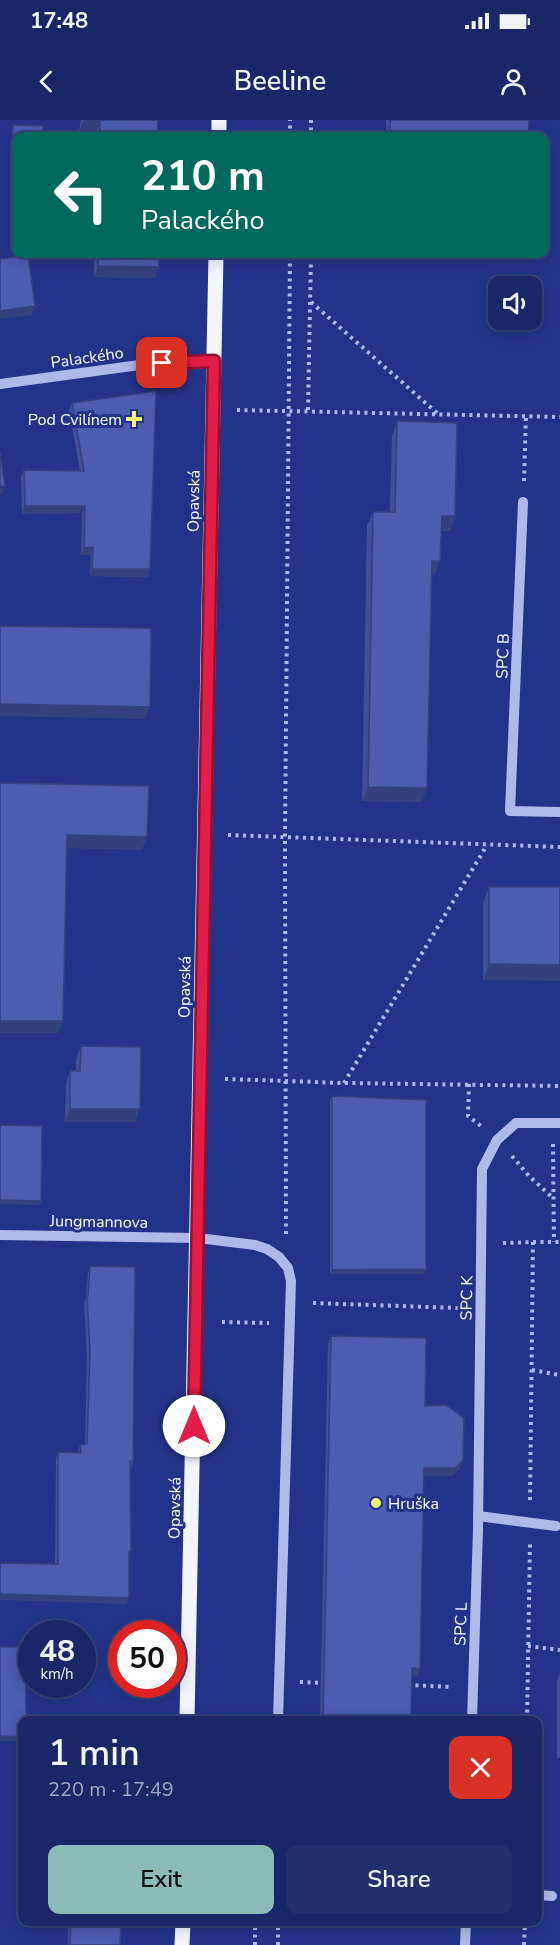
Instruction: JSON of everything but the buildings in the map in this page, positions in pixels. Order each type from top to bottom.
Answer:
[{"type":"main road","name":"Opavská","points":[[187,1716],[216,258]]},
{"type":"main road","points":[[183,1926],[183,1945]]},
{"type":"street","name":"Palackého","points":[[0,384],[147,364],[214,361]]},
{"type":"street","name":"SPC B","points":[[523,502],[510,811],[560,812]]},
{"type":"street","name":"SPC K","points":[[478,1529],[482,1169],[498,1140],[516,1123],[556,1123]]},
{"type":"street","name":"Jungmannova","points":[[0,1235],[198,1238],[255,1245],[279,1257],[288,1268],[291,1281],[278,1716]]},
{"type":"street","points":[[478,1516],[556,1526]]},
{"type":"street","name":"SPC L","points":[[472,1716],[478,1529]]},
{"type":"street","points":[[542,1895],[552,1896]]},
{"type":"street","points":[[465,1945],[466,1926]]},
{"type":"path","points":[[287,1240],[285,838],[290,258]]},
{"type":"path","points":[[308,410],[311,258]]},
{"type":"path","points":[[311,302],[438,413]]},
{"type":"path","points":[[213,403],[237,410],[560,417]]},
{"type":"path","points":[[523,502],[526,416]]},
{"type":"path","points":[[205,834],[560,847]]},
{"type":"path","points":[[344,1083],[487,845]]},
{"type":"path","points":[[200,1078],[285,1082],[560,1086]]},
{"type":"path","points":[[469,1084],[468,1116],[498,1140],[529,1176],[553,1198]]},
{"type":"path","points":[[554,1242],[556,1123]]},
{"type":"path","points":[[527,1716],[533,1242]]},
{"type":"path","points":[[481,1243],[560,1242]]},
{"type":"path","points":[[303,1303],[481,1309]]},
{"type":"path","points":[[531,1370],[560,1375]]},
{"type":"path","points":[[528,1646],[560,1650]]},
{"type":"path","points":[[296,1682],[332,1683]]},
{"type":"path","points":[[402,1685],[473,1687]]},
{"type":"path","points":[[255,1926],[255,1945]]},
{"type":"path","points":[[278,1926],[278,1945]]},
{"type":"path","points":[[524,1945],[525,1926]]},
{"type":"place","name":"Pod Cvilínem","points":[[134,419]]},
{"type":"place","name":"Hruška","points":[[376,1503]]},
{"type":"route","points":[[162,363],[214,361],[198,1238],[194,1322],[194,1426]]}]
